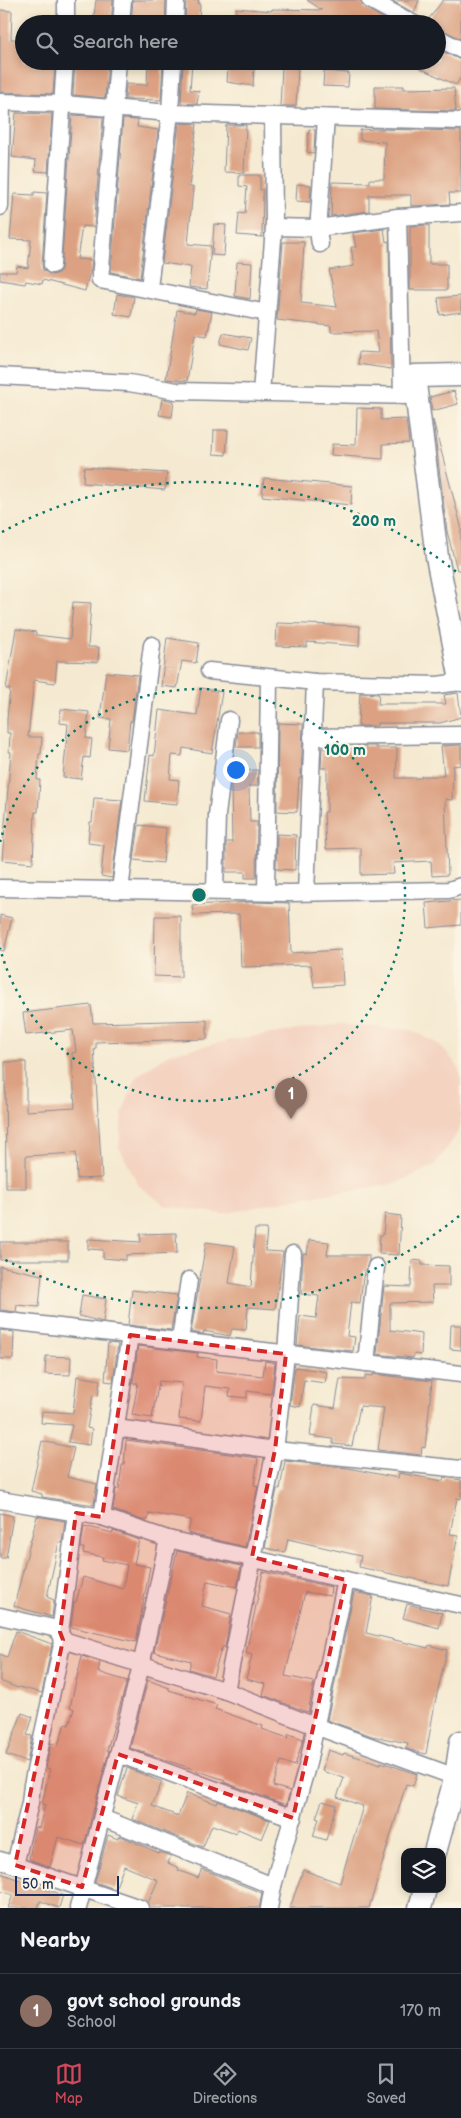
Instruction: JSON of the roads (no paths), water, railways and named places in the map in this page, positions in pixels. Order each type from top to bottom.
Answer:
[{"type":"street","points":[[66,0],[66,15]]},
{"type":"street","points":[[122,15],[123,0]]},
{"type":"street","points":[[175,15],[176,0]]},
{"type":"street","points":[[370,0],[398,15]]},
{"type":"street","points":[[446,42],[461,50]]},
{"type":"street","points":[[52,265],[65,70]]},
{"type":"street","points":[[117,70],[100,280],[149,288],[267,313]]},
{"type":"street","points":[[149,288],[170,113],[172,70]]},
{"type":"street","points":[[0,207],[1,102],[64,104],[170,113],[461,121]]},
{"type":"street","points":[[261,393],[274,227],[273,116]]},
{"type":"street","points":[[319,236],[326,118]]},
{"type":"street","points":[[274,227],[319,236],[398,217],[461,213]]},
{"type":"street","points":[[209,671],[239,673],[269,679],[315,682],[437,685],[461,681],[409,396],[398,217]]},
{"type":"street","points":[[409,396],[414,376],[461,375]]},
{"type":"street","points":[[0,376],[129,382],[177,391],[409,396]]},
{"type":"street","points":[[120,890],[152,645]]},
{"type":"street","points":[[266,892],[269,679]]},
{"type":"street","points":[[306,892],[315,682]]},
{"type":"street","points":[[215,891],[217,814],[229,720]]},
{"type":"street","points":[[312,737],[461,735]]},
{"type":"street","points":[[0,888],[306,892],[448,890],[461,886]]},
{"type":"street","points":[[226,1691],[252,1557],[276,1450],[286,1354],[293,1254]]},
{"type":"street","points":[[366,1364],[376,1267]]},
{"type":"street","points":[[180,1340],[189,1280]]},
{"type":"street","points":[[0,1320],[461,1374]]},
{"type":"street","points":[[102,1517],[130,1335]]},
{"type":"street","points":[[116,1428],[276,1450],[461,1470]]},
{"type":"street","points":[[0,1500],[102,1517],[168,1539],[461,1605]]},
{"type":"street","points":[[16,1865],[30,1803],[61,1636],[76,1513]]},
{"type":"street","points":[[78,1908],[140,1666],[168,1539]]},
{"type":"street","points":[[269,1908],[273,1886],[308,1763],[346,1580]]},
{"type":"street","points":[[0,1616],[53,1628],[61,1636],[140,1666],[226,1691],[315,1726],[458,1778]]},
{"type":"street","points":[[436,1848],[458,1778],[461,1742]]},
{"type":"street","points":[[118,1754],[293,1818]]},
{"type":"street","points":[[102,1818],[273,1886]]},
{"type":"street","points":[[0,1860],[140,1908]]},
{"type":"street","points":[[420,1908],[424,1893]]},
{"type":"place","name":"govt school grounds","points":[[291,1119]]}]
